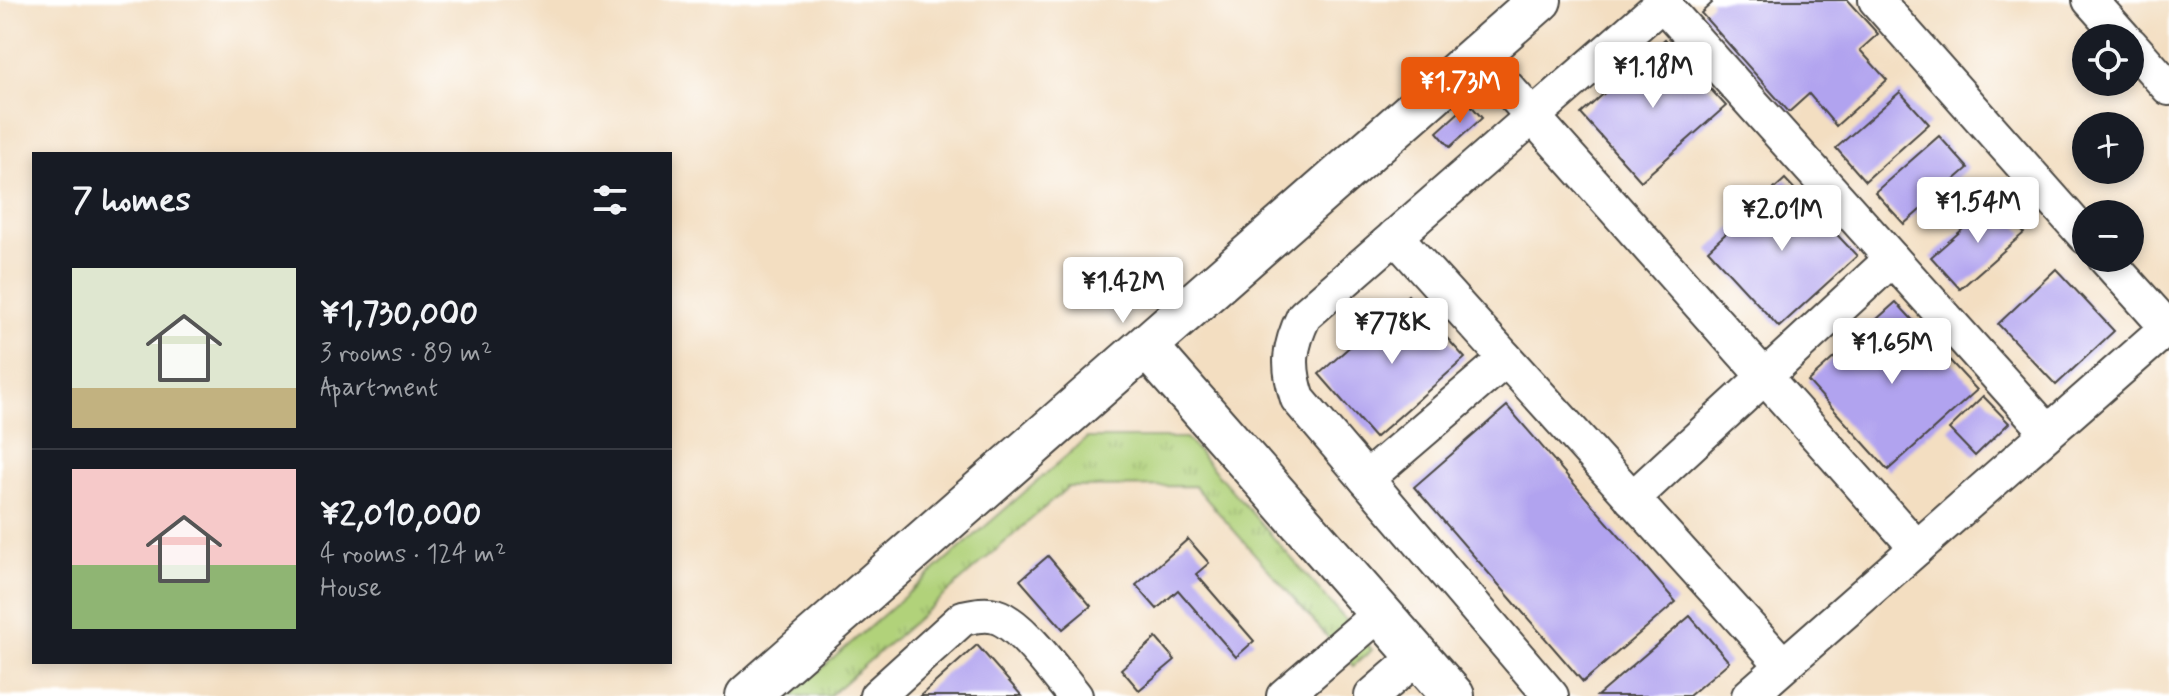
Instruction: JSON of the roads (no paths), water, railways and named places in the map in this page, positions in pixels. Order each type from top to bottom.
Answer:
[{"type":"main road","points":[[747,696],[1540,0]]},
{"type":"main road","points":[[1147,347],[1453,696]]},
{"type":"lane","points":[[1876,0],[2072,221]]},
{"type":"lane","points":[[2090,0],[2111,24]]},
{"type":"lane","points":[[1551,696],[1298,399],[1289,373],[1290,345],[1304,316],[1664,2],[2048,432]]},
{"type":"lane","points":[[1478,55],[1917,548]]},
{"type":"lane","points":[[2144,60],[2169,88]]},
{"type":"lane","points":[[1395,236],[1783,665]]},
{"type":"lane","points":[[1632,499],[1892,259]]},
{"type":"lane","points":[[1749,696],[2168,326],[2118,272]]},
{"type":"lane","points":[[1366,479],[1506,359]]},
{"type":"lane","points":[[1284,696],[1380,613]]},
{"type":"lane","points":[[877,696],[963,618],[980,615],[995,616],[1013,626],[1075,696]]},
{"type":"lane","points":[[1372,696],[1418,656]]}]
